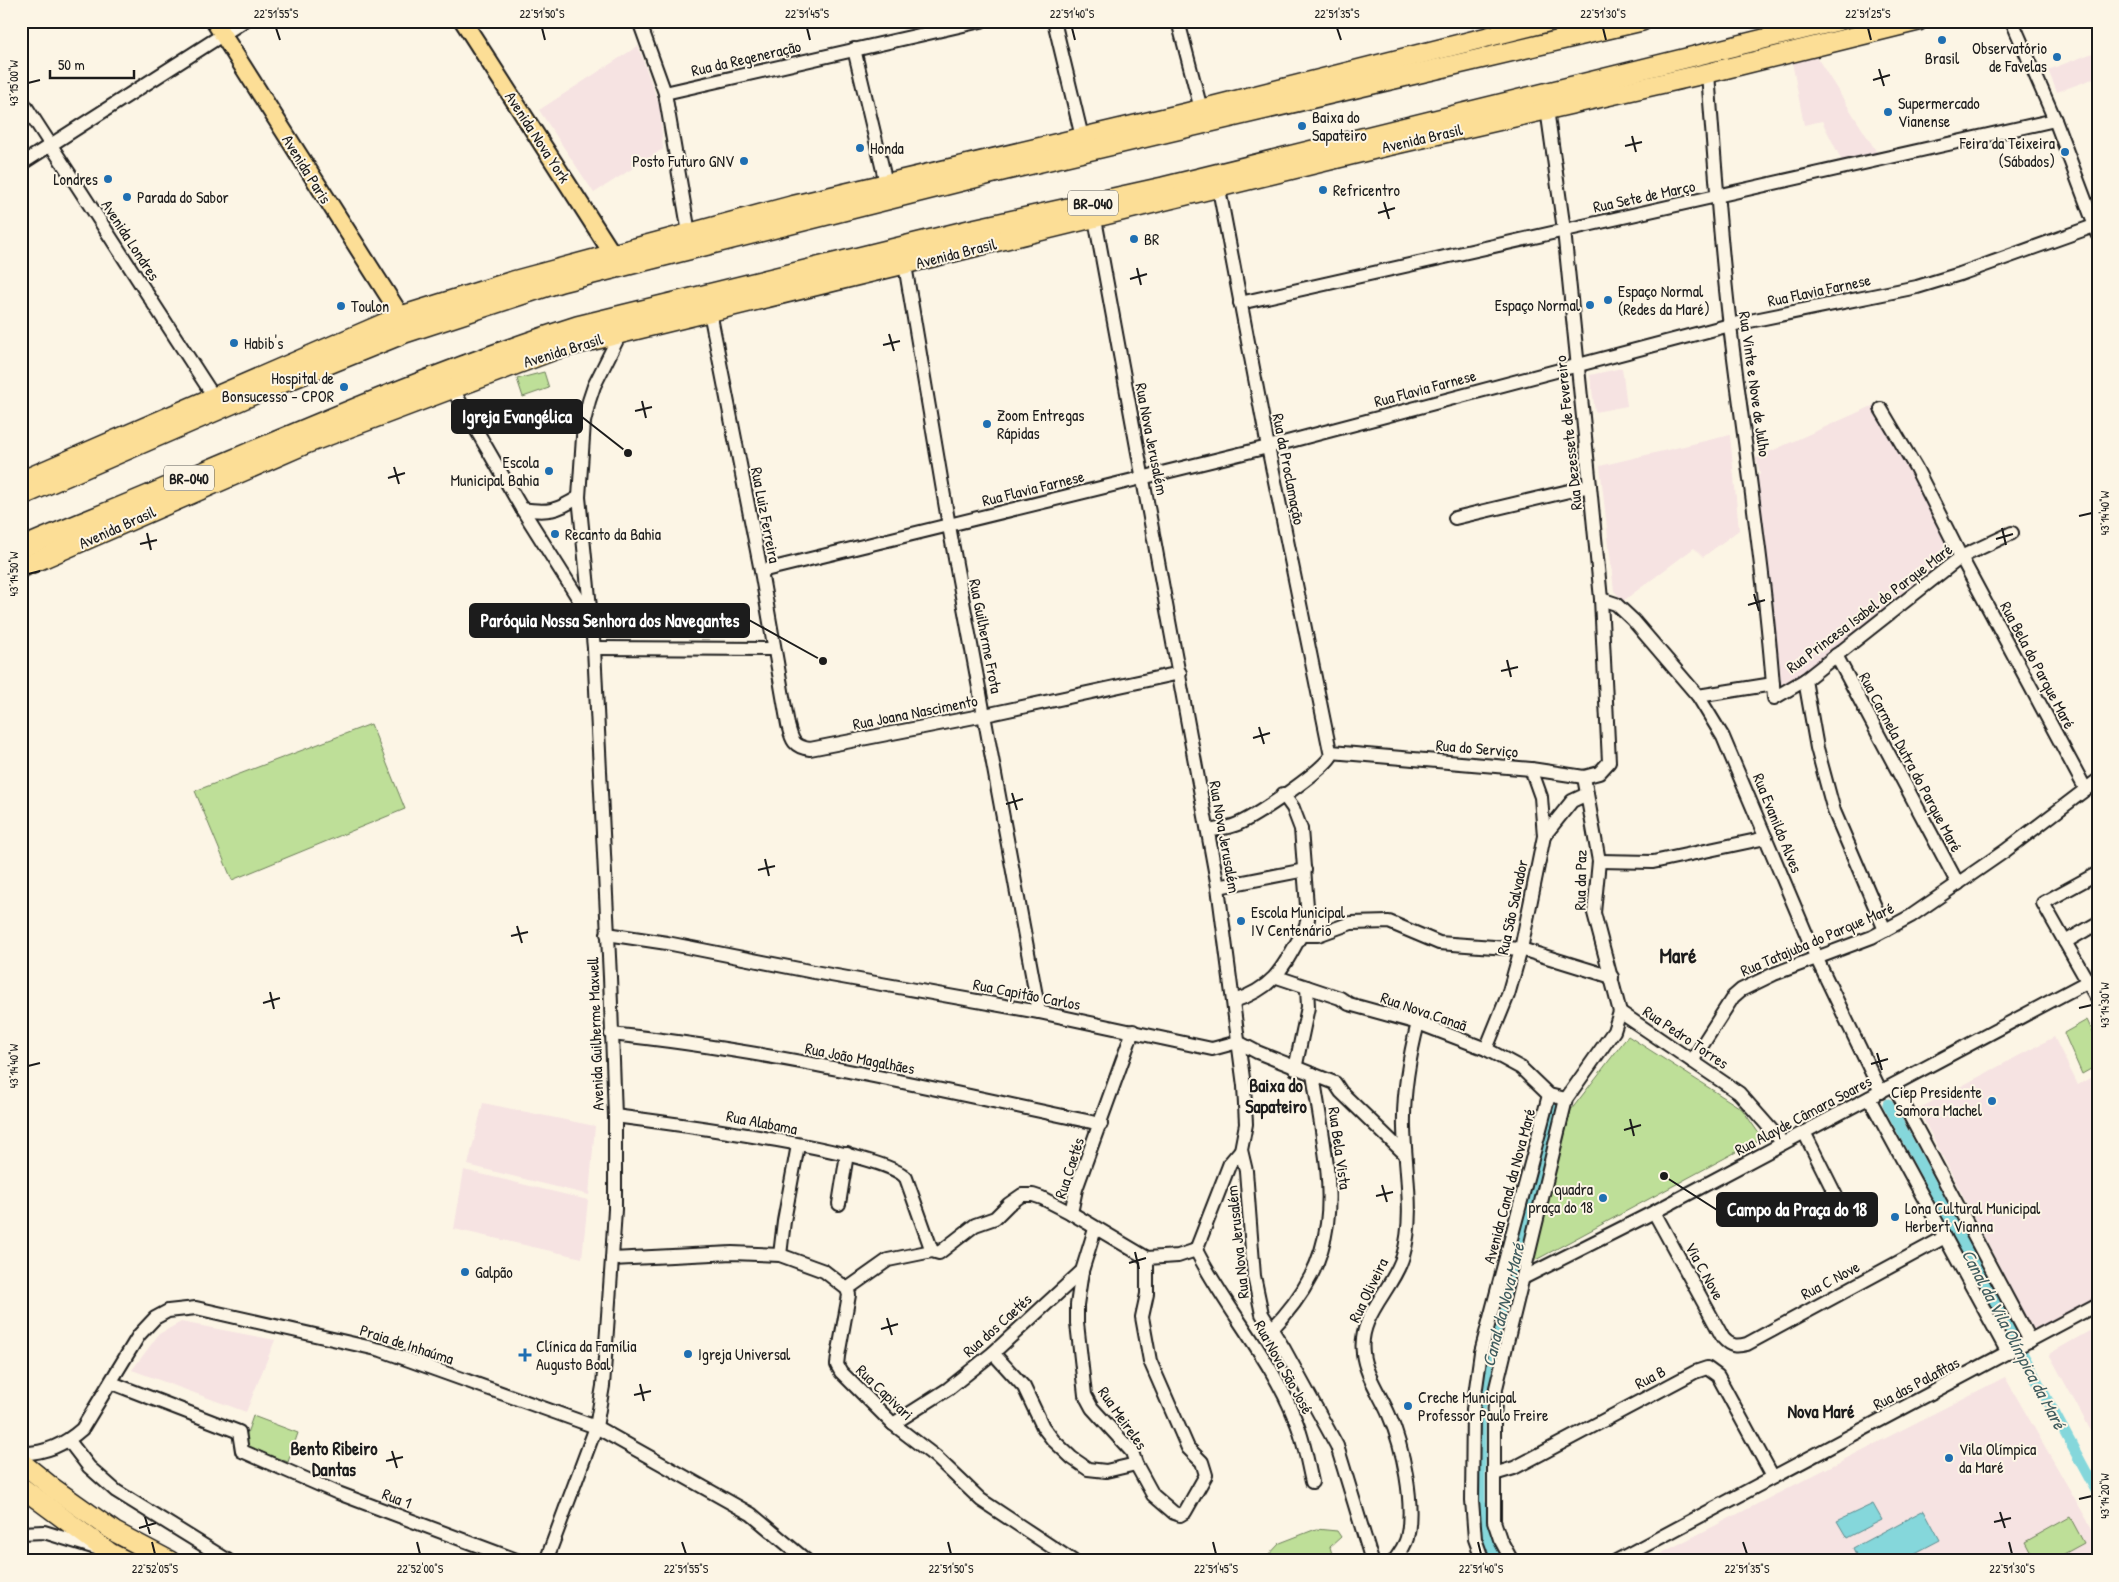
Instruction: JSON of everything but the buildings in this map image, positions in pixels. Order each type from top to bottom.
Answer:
[{"type":"highway","points":[[1383,80],[1414,66],[1598,21]]},
{"type":"highway","points":[[21,496],[255,394],[414,330],[561,282],[849,208],[1383,80],[1642,21]]},
{"type":"highway","name":"Avenida Brasil","points":[[21,548],[306,427],[526,342],[577,326],[973,230],[1163,187],[1837,21]]},
{"type":"highway","name":"Avenida Brasil","points":[[21,568],[308,442],[557,349],[1547,109],[1793,53],[1918,21]]},
{"type":"highway","points":[[21,480],[400,316],[612,253],[688,233],[886,183],[1201,109],[1546,22]]},
{"type":"highway","points":[[1694,55],[1793,53]]},
{"type":"highway","points":[[688,233],[718,232],[814,211],[849,208]]},
{"type":"highway","points":[[621,332],[780,276]]},
{"type":"highway","points":[[21,1462],[53,1488],[116,1532],[170,1561]]},
{"type":"highway","points":[[21,1487],[118,1557]]},
{"type":"main road","name":"Avenida Nova York","points":[[463,21],[612,253]]},
{"type":"main road","name":"Avenida Paris","points":[[218,28],[400,316]]},
{"type":"street","points":[[21,164],[218,28],[244,21]]},
{"type":"street","points":[[639,21],[665,94],[688,233]]},
{"type":"street","name":"Rua da Regeneração","points":[[665,94],[980,21]]},
{"type":"street","points":[[1054,21],[1082,137]]},
{"type":"street","points":[[1178,21],[1201,109]]},
{"type":"street","points":[[2012,21],[2054,120],[2096,230]]},
{"type":"street","points":[[854,49],[886,183]]},
{"type":"street","name":"Rua Vinte e Nove de Julho","points":[[1708,73],[1717,196],[1730,325],[1758,524],[1774,698]]},
{"type":"street","name":"Avenida Londres","points":[[21,99],[214,398]]},
{"type":"street","name":"Rua Dezessete de Fevereiro","points":[[1547,109],[1564,230],[1590,486],[1601,599],[1602,652],[1610,756],[1606,766],[1599,773],[1584,777]]},
{"type":"street","name":"Rua Sete de Março","points":[[1240,302],[2054,120]]},
{"type":"street","name":"Rua da Proclamação","points":[[1219,189],[1268,447],[1331,754]]},
{"type":"street","name":"Rua Nova Jerusalém","points":[[1095,219],[1218,886],[1234,1001],[1246,1124],[1241,1150],[1246,1171],[1258,1300],[1262,1314],[1284,1349],[1337,1446],[1372,1561]]},
{"type":"street","name":"Rua Flavia Farnese","points":[[761,571],[1268,447],[1730,325],[1917,287],[2096,230]]},
{"type":"street","name":"Rua Guilherme Frota","points":[[904,265],[949,526],[1039,1012]]},
{"type":"street","name":"Rua Luiz Ferreira","points":[[710,312],[761,571],[773,649],[788,725]]},
{"type":"street","name":"Avenida Guilherme Maxwell","points":[[546,1561],[596,1427],[603,1386],[615,1210],[615,1116],[594,648],[579,497],[584,422],[589,401],[594,386],[621,332]]},
{"type":"street","points":[[452,388],[522,509],[592,620]]},
{"type":"street","name":"Rua Bela do Parque Maré","points":[[1881,409],[1916,468],[1961,557],[2086,788]]},
{"type":"street","points":[[1455,518],[1590,486]]},
{"type":"street","points":[[522,509],[544,512],[554,510],[579,497]]},
{"type":"street","name":"Rua Princesa Isabel do Parque Maré","points":[[1774,698],[1805,680],[1961,557],[2012,533]]},
{"type":"street","name":"Rua Evanildo Alves","points":[[1601,599],[1622,608],[1698,696],[1723,738],[1875,1095],[1945,1237],[2020,1346]]},
{"type":"street","points":[[594,648],[773,649]]},
{"type":"street","name":"Rua Carmela Dutra do Parque Maré","points":[[1836,655],[1958,884]]},
{"type":"street","name":"Rua Joana Nascimento","points":[[788,725],[794,744],[798,747],[810,749],[985,715],[1180,673]]},
{"type":"street","points":[[1805,680],[1817,748],[1834,812],[1884,930]]},
{"type":"street","points":[[1698,696],[1773,684]]},
{"type":"street","points":[[1209,831],[1236,825],[1317,771],[1331,754]]},
{"type":"street","name":"Rua do Serviço","points":[[1331,754],[1531,769],[1584,777]]},
{"type":"street","name":"Rua São Salvador","points":[[1486,1049],[1508,995],[1521,949],[1544,836],[1541,797],[1531,769]]},
{"type":"street","name":"Rua da Paz","points":[[1584,777],[1599,861],[1594,913],[1620,1012]]},
{"type":"street","name":"Rua Tatajuba do Parque Maré","points":[[1692,1061],[1734,997],[1741,990],[1816,957],[1872,937],[1911,916],[2005,851],[2098,780]]},
{"type":"street","points":[[1234,1001],[1248,996],[1277,977],[1308,919],[1301,829],[1294,808],[1283,794]]},
{"type":"street","points":[[1544,836],[1572,801],[1587,794]]},
{"type":"street","points":[[1599,861],[1653,862],[1766,838]]},
{"type":"street","points":[[1218,886],[1305,870]]},
{"type":"street","points":[[2098,873],[2043,903],[2065,942],[2093,979],[2098,1000]]},
{"type":"street","points":[[1301,935],[1318,935],[1351,923],[1389,922],[1439,943],[1521,949],[1612,977]]},
{"type":"street","points":[[2065,942],[2098,924]]},
{"type":"street","name":"Rua Capitão Carlos","points":[[607,934],[667,942],[814,972],[1039,1012],[1212,1049],[1238,1042]]},
{"type":"street","name":"Rua Nova Canaã","points":[[1277,977],[1340,998],[1349,1004],[1418,1024],[1486,1049],[1521,1068],[1549,1095]]},
{"type":"street","name":"Rua Alayde Câmara Soares","points":[[1521,1279],[1784,1144],[2093,979]]},
{"type":"street","points":[[1295,1069],[1308,1007],[1307,987]]},
{"type":"street","name":"Rua Pedro Torres","points":[[1566,1099],[1614,1031],[1620,1012],[1739,1093],[1784,1144]]},
{"type":"street","name":"Rua Oliveira","points":[[1394,1561],[1407,1538],[1408,1483],[1401,1451],[1390,1417],[1367,1368],[1363,1352],[1364,1334],[1370,1315],[1403,1256],[1408,1212],[1404,1099],[1408,1062],[1418,1024]]},
{"type":"street","name":"Rua Caetés","points":[[1133,1031],[1076,1189],[1071,1213],[1095,1229],[1148,1258]]},
{"type":"street","name":"Rua João Magalhães","points":[[611,1034],[665,1040],[778,1058],[1101,1124]]},
{"type":"street","points":[[1238,1042],[1295,1069],[1335,1083],[1341,1092],[1405,1154]]},
{"type":"street","name":"Rua Bela Vista","points":[[1271,1330],[1302,1291],[1315,1269],[1330,1214],[1329,1170],[1313,1074]]},
{"type":"street","points":[[1894,1086],[2020,1346]]},
{"type":"street","name":"Avenida Canal da Nova Maré","points":[[1479,1558],[1472,1500],[1473,1409],[1481,1352],[1549,1095],[1566,1099],[1496,1388],[1494,1521],[1500,1539],[1512,1561]]},
{"type":"street","name":"Rua Alabama","points":[[615,1116],[711,1128],[847,1154],[900,1170],[909,1186],[932,1251]]},
{"type":"street","points":[[1804,1132],[1837,1198]]},
{"type":"street","points":[[780,1254],[798,1145]]},
{"type":"street","points":[[1148,1258],[1178,1256],[1196,1250],[1230,1163],[1241,1150]]},
{"type":"street","points":[[839,1204],[847,1154]]},
{"type":"street","points":[[612,1259],[732,1253],[780,1254],[818,1268],[847,1289],[888,1260],[932,1251],[939,1253],[975,1225],[995,1218],[1008,1204],[1022,1195],[1042,1198],[1071,1213]]},
{"type":"street","name":"Via C Nove","points":[[1654,1212],[1723,1338],[1729,1344]]},
{"type":"street","points":[[1082,1271],[1095,1229]]},
{"type":"street","name":"Rua C Nove","points":[[1729,1344],[1737,1346],[1747,1344],[1945,1237]]},
{"type":"street","name":"Rua Nova São José","points":[[1196,1250],[1208,1276],[1235,1314],[1286,1400],[1303,1441],[1312,1482]]},
{"type":"street","name":"Rua Meireles","points":[[1082,1271],[1077,1323],[1085,1395],[1092,1408],[1132,1452],[1136,1464],[1153,1495],[1174,1513],[1180,1515],[1186,1512],[1206,1475],[1202,1462],[1188,1448],[1150,1361],[1142,1317],[1147,1294],[1148,1258]]},
{"type":"street","name":"Rua dos Caetés","points":[[894,1424],[948,1389],[993,1353],[1082,1271]]},
{"type":"street","name":"Rua Capivari","points":[[847,1289],[850,1302],[842,1333],[837,1365],[852,1383],[894,1424],[936,1457],[980,1500],[1073,1561]]},
{"type":"street","name":"Rua das Palafitas","points":[[1616,1561],[2098,1304]]},
{"type":"street","name":"Praia de Inhaúma","points":[[21,1452],[45,1451],[69,1441],[82,1429],[112,1383],[139,1335],[154,1318],[168,1311],[196,1308],[381,1350],[596,1427],[751,1514],[807,1561]]},
{"type":"street","points":[[993,1353],[1024,1387],[1043,1427],[1053,1440],[1072,1458],[1088,1468],[1106,1471],[1136,1464]]},
{"type":"street","name":"Rua B","points":[[1494,1474],[1514,1468],[1695,1372],[1707,1368],[1718,1376],[1773,1477]]},
{"type":"street","name":"Rua 1","points":[[112,1383],[239,1432],[242,1450],[338,1494],[519,1561]]},
{"type":"street","points":[[69,1441],[89,1467],[116,1491],[228,1561]]},
{"type":"street","points":[[21,1533],[44,1532],[118,1557]]},
{"type":"shaded area","points":[[638,46],[660,107],[663,149],[594,193],[539,110]]},
{"type":"shaded area","points":[[2098,51],[2098,77],[2057,92],[2048,70]]},
{"type":"shaded area","points":[[1816,56],[1878,154],[1842,161],[1822,121],[1804,125],[1792,62]]},
{"type":"shaded area","points":[[1622,368],[1627,406],[1595,412],[1590,375]]},
{"type":"shaded area","points":[[1879,403],[1890,418],[1959,553],[1782,692],[1778,691],[1757,476],[1760,473],[1756,458]]},
{"type":"shaded area","points":[[1730,435],[1739,530],[1703,557],[1694,548],[1623,601],[1614,591],[1600,466]]},
{"type":"shaded area","points":[[2054,1037],[2078,1085],[2098,1073],[2098,1298],[2034,1333],[1918,1109]]},
{"type":"shaded area","points":[[483,1103],[595,1126],[589,1195],[468,1165]]},
{"type":"shaded area","points":[[464,1170],[588,1200],[582,1258],[454,1229]]},
{"type":"shaded area","points":[[181,1322],[275,1340],[246,1412],[132,1370],[159,1334]]},
{"type":"shaded area","points":[[2098,1326],[2098,1444],[2049,1354]]},
{"type":"shaded area","name":"Vila Olímpica da Maré","points":[[2005,1377],[2098,1539],[2098,1561],[1646,1561]]},
{"type":"green space","points":[[544,372],[549,388],[523,397],[517,379]]},
{"type":"green space","points":[[371,724],[405,809],[232,880],[195,791]]},
{"type":"green space","points":[[2087,1020],[2098,1043],[2098,1065],[2082,1074],[2064,1033]]},
{"type":"green space","points":[[1628,1036],[1742,1109],[1762,1138],[1532,1262],[1571,1110]]},
{"type":"green space","points":[[253,1416],[298,1433],[288,1462],[243,1445]]},
{"type":"green space","points":[[2070,1517],[2084,1543],[2051,1561],[2035,1561],[2025,1542]]},
{"type":"green space","points":[[1316,1529],[1337,1531],[1341,1537],[1330,1547],[1334,1561],[1263,1561],[1280,1543]]},
{"type":"water","points":[[1873,1504],[1882,1520],[1847,1538],[1837,1521]]},
{"type":"water","points":[[1924,1510],[1940,1540],[1900,1561],[1859,1561],[1853,1548]]},
{"type":"waterway","name":"Canal da Vila Olímpica da Maré","points":[[1888,1104],[2098,1494]]},
{"type":"waterway","name":"Canal da Nova Maré","points":[[1498,1561],[1490,1547],[1480,1502],[1480,1410],[1488,1360],[1555,1110]]},
{"type":"place","name":"Brasil","points":[[1942,40]]},
{"type":"place","name":"Observatório de Favelas","points":[[2057,57]]},
{"type":"place","name":"Supermercado Vianense","points":[[1888,112]]},
{"type":"place","name":"Baixa do Sapateiro","points":[[1302,126]]},
{"type":"place","name":"Honda","points":[[860,148]]},
{"type":"place","name":"Feira da Teixeira (Sábados)","points":[[2065,152]]},
{"type":"place","name":"Posto Futuro GNV","points":[[744,161]]},
{"type":"place","name":"Londres","points":[[108,179]]},
{"type":"place","name":"Refricentro","points":[[1323,190]]},
{"type":"place","name":"Parada do Sabor","points":[[127,197]]},
{"type":"place","name":"BR","points":[[1134,239]]},
{"type":"place","name":"Espaço Normal (Redes da Maré)","points":[[1608,300]]},
{"type":"place","name":"Espaço Normal","points":[[1590,305]]},
{"type":"place","name":"Toulon","points":[[341,306]]},
{"type":"place","name":"Habib's","points":[[234,343]]},
{"type":"place","name":"Hospital de Bonsucesso - CPOR","points":[[344,387]]},
{"type":"place","name":"Zoom Entregas Rápidas","points":[[987,424]]},
{"type":"place","name":"Igreja Evangélica","points":[[628,453]]},
{"type":"place","name":"Escola Municipal Bahia","points":[[549,471]]},
{"type":"place","name":"Recanto da Bahia","points":[[555,534]]},
{"type":"place","name":"Paróquia Nossa Senhora dos Navegantes","points":[[823,661]]},
{"type":"place","name":"Escola Municipal IV Centenário","points":[[1241,921]]},
{"type":"place","name":"Ciep Presidente Samora Machel","points":[[1992,1101]]},
{"type":"place","name":"Campo da Praça do 18","points":[[1664,1176]]},
{"type":"place","name":"quadra praça do 18","points":[[1603,1198]]},
{"type":"place","name":"Lona Cultural Municipal Herbert Vianna","points":[[1895,1217]]},
{"type":"place","name":"Galpão","points":[[465,1272]]},
{"type":"place","name":"Igreja Universal","points":[[688,1354]]},
{"type":"place","name":"Clínica da Família Augusto Boal","points":[[525,1355]]},
{"type":"place","name":"Creche Municipal Professor Paulo Freire","points":[[1408,1406]]},
{"type":"place","name":"Vila Olímpica da Maré","points":[[1949,1458]]},
{"type":"district","name":"Maré","points":[[1678,955]]},
{"type":"district","name":"Baixa do Sapateiro","points":[[1276,1095]]},
{"type":"district","name":"Nova Maré","points":[[1821,1411]]},
{"type":"district","name":"Bento Ribeiro Dantas","points":[[334,1458]]}]
